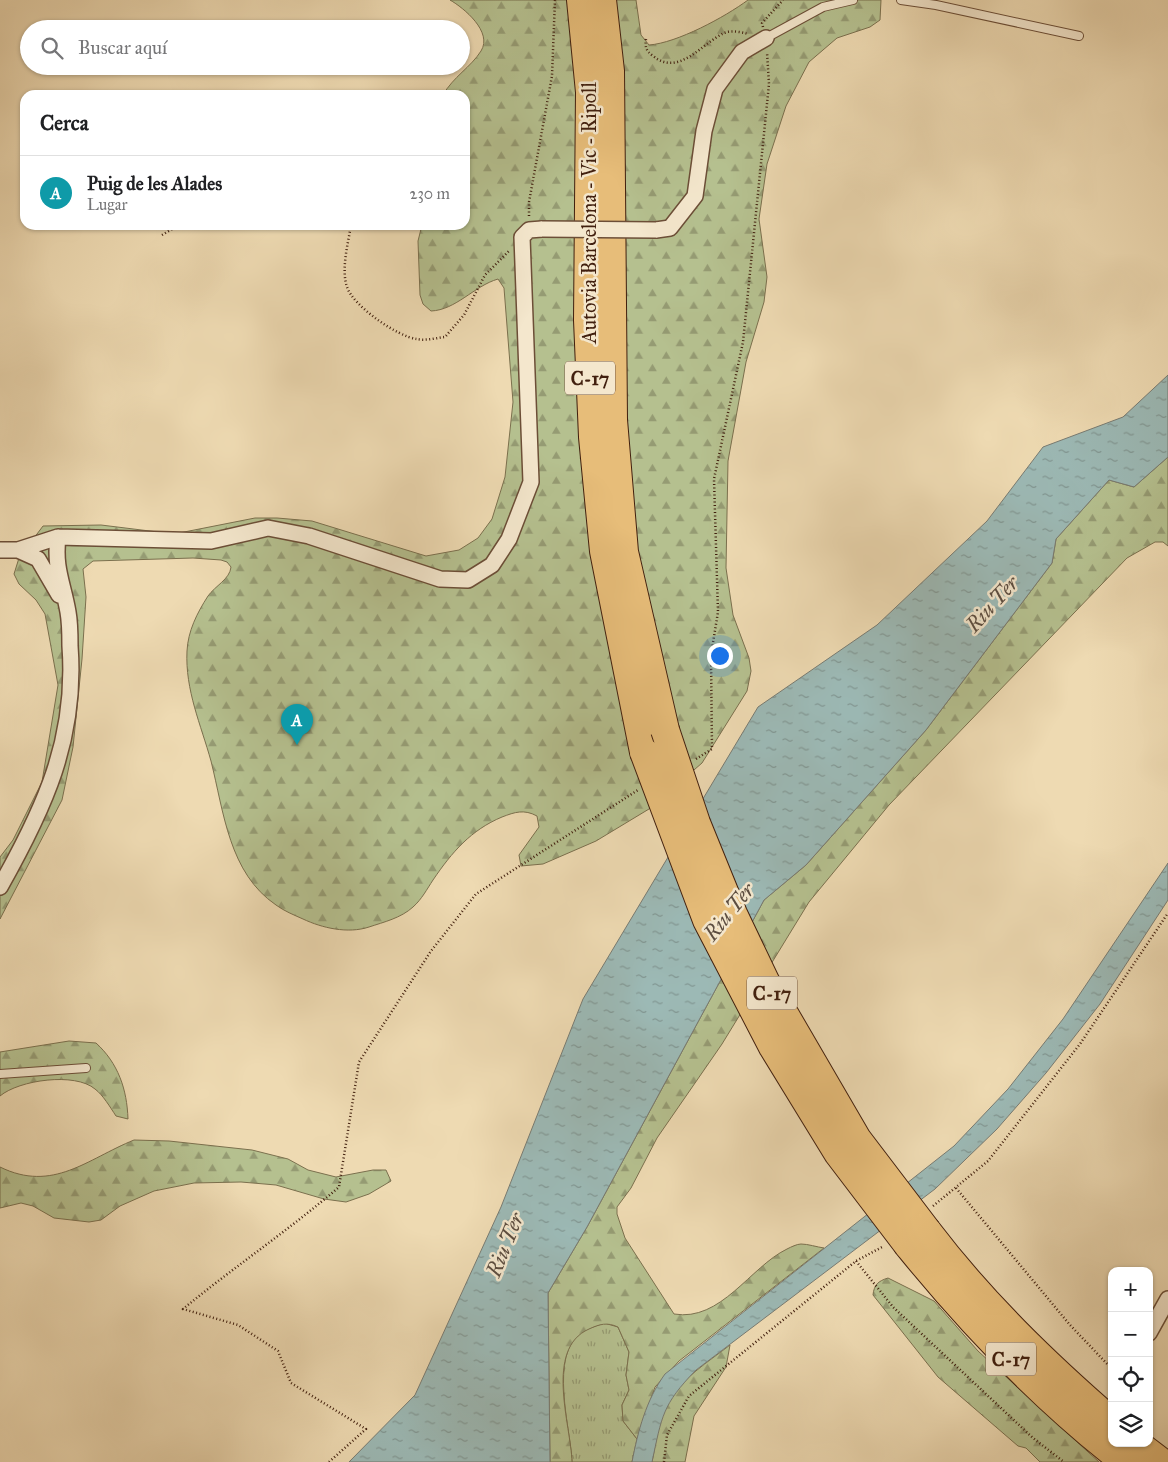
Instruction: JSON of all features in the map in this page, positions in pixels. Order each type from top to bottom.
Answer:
[{"type":"highway","name":"Autovia Barcelona - Vic - Ripoll","points":[[581,0],[590,92],[588,320],[593,437],[604,551],[644,752],[707,920],[772,1047],[838,1153],[913,1232],[958,1273],[1046,1364],[1108,1418]]},
{"type":"highway","name":"Autovia Barcelona - Vic - Ripoll","points":[[602,0],[610,80],[613,420],[624,552],[665,730],[696,823],[732,914],[765,981],[913,1232],[943,1288],[1023,1372],[1125,1462]]},
{"type":"highway","points":[[1141,1447],[1161,1462]]},
{"type":"street","points":[[0,550],[18,550],[58,537],[211,541],[268,528],[309,536],[440,579],[468,580],[492,565],[509,539],[531,482],[531,232],[656,230],[670,228],[685,212],[695,196],[704,130],[715,89],[742,52],[766,38]]},
{"type":"street","points":[[0,887],[51,788],[63,745],[72,671],[68,612],[56,559],[58,537]]},
{"type":"street","points":[[18,550],[38,559],[68,612]]},
{"type":"street","points":[[1153,1325],[1168,1299]]},
{"type":"lane","points":[[766,38],[823,7],[853,0]]},
{"type":"lane","points":[[901,0],[936,5],[1079,36]]},
{"type":"lane","points":[[0,1074],[86,1068]]},
{"type":"path","points":[[349,230],[346,264],[347,287],[358,304],[379,322],[417,340],[444,337],[464,315],[486,274],[531,232],[529,202],[552,76],[555,0]]},
{"type":"path","points":[[688,763],[712,750],[712,655],[718,612],[714,479],[743,342],[769,84],[766,38],[762,22],[783,0]]},
{"type":"path","points":[[646,39],[645,46],[648,53],[660,62],[673,64],[700,50],[726,32],[740,32],[766,38]]},
{"type":"path","points":[[162,235],[170,230]]},
{"type":"path","points":[[329,1462],[366,1429],[291,1383],[278,1351],[238,1325],[184,1309],[229,1271],[305,1217],[339,1187],[359,1062],[431,951],[476,894],[646,786]]},
{"type":"path","points":[[664,1462],[667,1435],[689,1396],[856,1261],[913,1232],[956,1188],[988,1161],[1080,1044],[1168,913]]},
{"type":"path","points":[[956,1188],[1070,1325],[1108,1365]]},
{"type":"path","points":[[856,1261],[893,1307],[1033,1438],[1064,1462]]},
{"type":"green space","points":[[450,0],[636,0],[641,35],[649,45],[673,40],[687,34],[727,14],[748,0],[881,0],[880,20],[870,27],[837,38],[809,62],[786,106],[767,164],[759,219],[767,277],[764,302],[746,362],[728,461],[726,568],[733,615],[749,658],[751,671],[747,691],[702,763],[649,809],[596,841],[543,864],[521,866],[519,855],[539,827],[537,816],[520,812],[502,817],[481,828],[463,843],[447,860],[419,901],[403,914],[361,929],[335,929],[310,922],[289,913],[260,892],[238,859],[225,821],[211,761],[194,707],[188,680],[187,651],[189,636],[204,602],[228,575],[231,567],[227,562],[221,560],[193,558],[93,561],[83,569],[86,597],[82,659],[73,747],[62,800],[0,919],[0,857],[13,840],[42,782],[58,685],[45,614],[36,600],[19,584],[14,574],[19,558],[43,526],[101,525],[174,534],[255,518],[277,518],[312,521],[426,556],[459,550],[478,538],[492,519],[505,477],[513,402],[504,288],[498,279],[489,282],[449,307],[431,311],[423,304],[420,295],[418,241],[421,230],[470,230],[470,90],[446,90],[460,75],[470,75],[470,64],[477,57],[484,44],[483,36],[475,21]]},
{"type":"green space","points":[[1168,457],[1168,546],[1163,542],[1155,542],[1127,558],[889,805],[809,902],[722,1044],[657,1138],[631,1188],[617,1207],[617,1214],[625,1238],[674,1314],[691,1314],[706,1310],[721,1302],[773,1257],[798,1244],[824,1248],[679,1361],[655,1387],[637,1439],[623,1421],[622,1405],[629,1390],[626,1375],[629,1352],[618,1327],[610,1324],[600,1325],[589,1329],[575,1339],[567,1353],[563,1389],[572,1462],[550,1462],[548,1293],[587,1227],[764,900],[806,865],[926,730],[1052,563],[1056,539],[1109,480],[1134,487]]},
{"type":"green space","points":[[69,1041],[96,1043],[104,1051],[120,1077],[126,1097],[128,1119],[116,1116],[104,1098],[95,1089],[74,1081],[47,1080],[33,1082],[9,1090],[0,1096],[0,1052]]},
{"type":"green space","points":[[134,1140],[169,1141],[252,1150],[288,1159],[308,1170],[336,1177],[373,1170],[386,1170],[391,1181],[369,1194],[346,1202],[324,1199],[276,1185],[241,1182],[194,1183],[154,1191],[120,1206],[101,1220],[89,1222],[54,1218],[33,1206],[21,1203],[0,1208],[0,1167],[19,1174],[53,1175],[85,1164]]},
{"type":"green space","points":[[888,1278],[934,1301],[978,1351],[1099,1462],[1040,1462],[1026,1448],[1018,1446],[938,1377],[873,1295],[877,1284]]},
{"type":"green space","points":[[604,1323],[618,1327],[629,1352],[626,1375],[629,1390],[622,1405],[623,1421],[637,1439],[632,1462],[572,1462],[564,1393],[566,1357],[572,1343],[582,1332]]},
{"type":"green space","points":[[730,1345],[726,1367],[694,1416],[685,1462],[652,1462],[660,1423],[668,1402],[674,1393],[680,1385],[704,1364]]},
{"type":"water","name":"Riu Ter","points":[[1168,375],[1168,457],[1134,487],[1109,480],[1056,539],[1052,563],[926,730],[806,865],[764,900],[587,1227],[548,1293],[550,1462],[349,1462],[415,1395],[501,1207],[583,999],[758,707],[877,625],[987,521],[1043,447],[1123,417]]},
{"type":"water","points":[[1168,863],[1168,900],[1100,1004],[1046,1073],[997,1129],[935,1189],[696,1370],[676,1393],[665,1412],[652,1462],[632,1462],[648,1405],[665,1374],[954,1146],[1008,1089],[1063,1019]]},
{"type":"place","name":"Puig de les Alades","points":[[297,745]]}]
